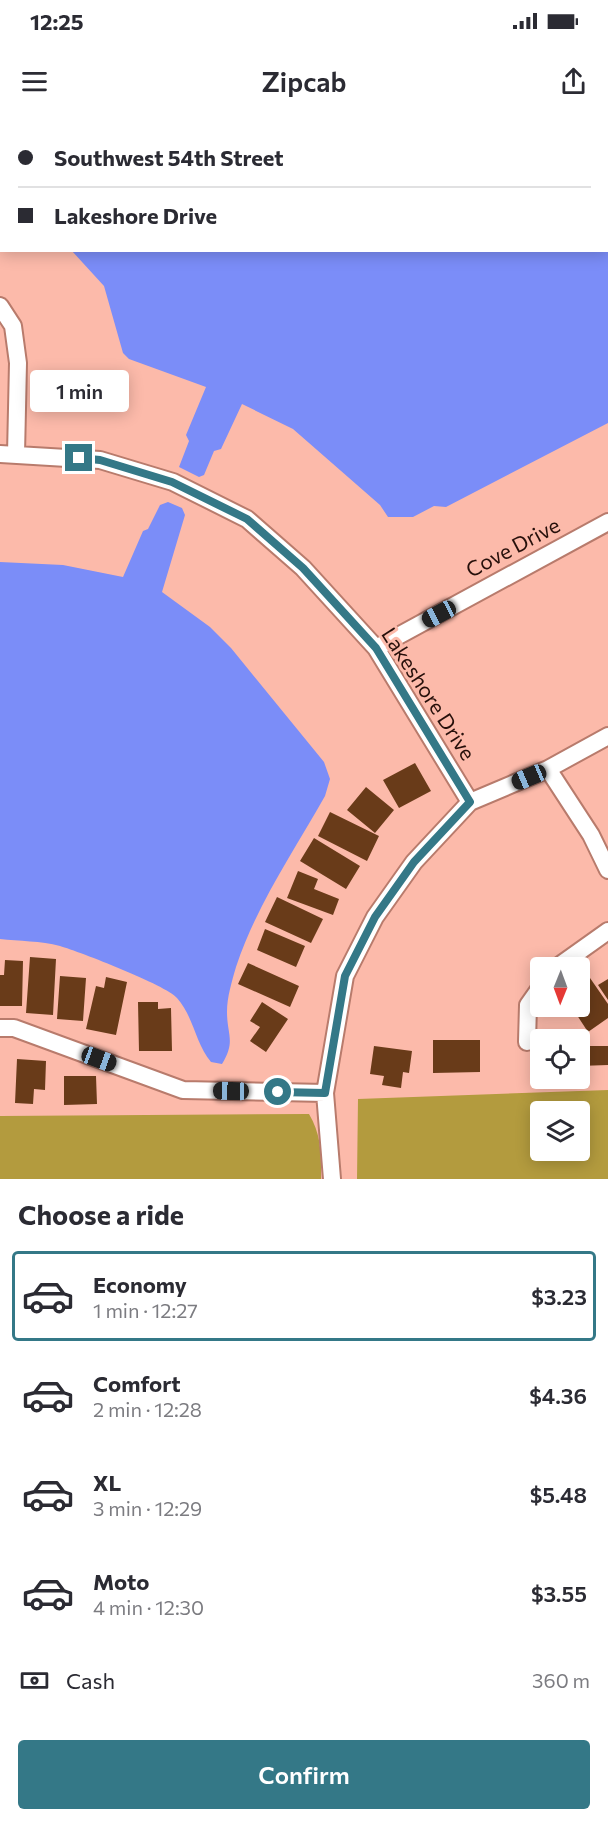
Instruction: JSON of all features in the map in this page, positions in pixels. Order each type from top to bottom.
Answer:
[{"type":"street","points":[[0,306],[13,326],[18,363],[8,454]]},
{"type":"street","name":"Lakeshore Drive","points":[[8,454],[100,460],[172,482],[247,519],[303,568],[376,648],[470,802]]},
{"type":"street","name":"Cove Drive","points":[[376,648],[608,522]]},
{"type":"street","points":[[332,1179],[325,1093],[345,976],[375,917],[414,862],[470,802],[548,769],[608,736]]},
{"type":"street","points":[[548,769],[591,835],[608,870]]},
{"type":"street","points":[[572,957],[608,932]]},
{"type":"street","points":[[527,1042],[530,1002]]},
{"type":"street","points":[[0,1028],[14,1028],[183,1090],[325,1093]]},
{"type":"shaded area","points":[[608,1090],[608,1179],[357,1179],[358,1099]]},
{"type":"shaded area","points":[[309,1114],[319,1138],[321,1179],[0,1179],[0,1116]]},
{"type":"water","points":[[73,252],[608,252],[608,423],[446,507],[434,506],[413,517],[388,517],[380,505],[293,429],[242,404],[221,449],[214,451],[204,475],[199,477],[179,467],[189,441],[186,435],[206,387],[129,359],[123,353],[104,286]]},
{"type":"water","points":[[168,502],[182,508],[185,515],[162,592],[210,627],[231,648],[324,762],[330,779],[325,796],[276,879],[244,944],[229,995],[227,1020],[230,1044],[222,1064],[211,1062],[201,1047],[183,1005],[170,992],[122,969],[60,946],[0,939],[0,562],[63,565],[123,577],[143,531],[148,529],[160,505]]},
{"type":"building","points":[[415,763],[431,791],[399,808],[383,780]]},
{"type":"building","points":[[366,787],[394,810],[375,833],[347,810]]},
{"type":"building","points":[[330,812],[379,836],[367,861],[318,836]]},
{"type":"building","points":[[314,838],[360,866],[346,889],[300,861]]},
{"type":"building","points":[[298,871],[318,879],[314,889],[339,899],[333,915],[287,898]]},
{"type":"building","points":[[277,897],[323,919],[311,943],[265,922]]},
{"type":"building","points":[[265,929],[305,946],[296,967],[257,950]]},
{"type":"building","points":[[30,957],[56,959],[53,1015],[26,1013]]},
{"type":"building","points":[[5,960],[23,961],[22,1006],[0,1006],[0,975],[4,975]]},
{"type":"building","points":[[248,963],[299,986],[290,1007],[238,984]]},
{"type":"building","points":[[60,976],[86,978],[83,1021],[57,1019]]},
{"type":"building","points":[[106,977],[127,982],[116,1035],[86,1029],[96,986],[104,988]]},
{"type":"building","points":[[590,978],[608,1004],[608,1018],[590,1031],[586,1029],[578,1017],[590,1017]]},
{"type":"building","points":[[608,979],[608,1000],[598,985]]},
{"type":"building","points":[[138,1002],[158,1002],[158,1009],[171,1008],[172,1051],[139,1051]]},
{"type":"building","points":[[262,1002],[288,1019],[266,1052],[250,1041],[260,1027],[250,1021]]},
{"type":"building","points":[[433,1040],[480,1040],[480,1072],[433,1073]]},
{"type":"building","points":[[374,1046],[412,1051],[409,1073],[403,1072],[401,1088],[382,1085],[384,1076],[370,1074]]},
{"type":"building","points":[[590,1046],[608,1046],[608,1065],[590,1066]]},
{"type":"building","points":[[17,1059],[46,1061],[45,1090],[34,1089],[33,1104],[15,1103]]},
{"type":"building","points":[[64,1076],[96,1076],[97,1104],[64,1105]]},
{"type":"route","points":[[79,458],[100,460],[172,482],[247,519],[303,568],[376,648],[470,802],[414,862],[375,917],[345,976],[325,1093],[278,1092]]}]
